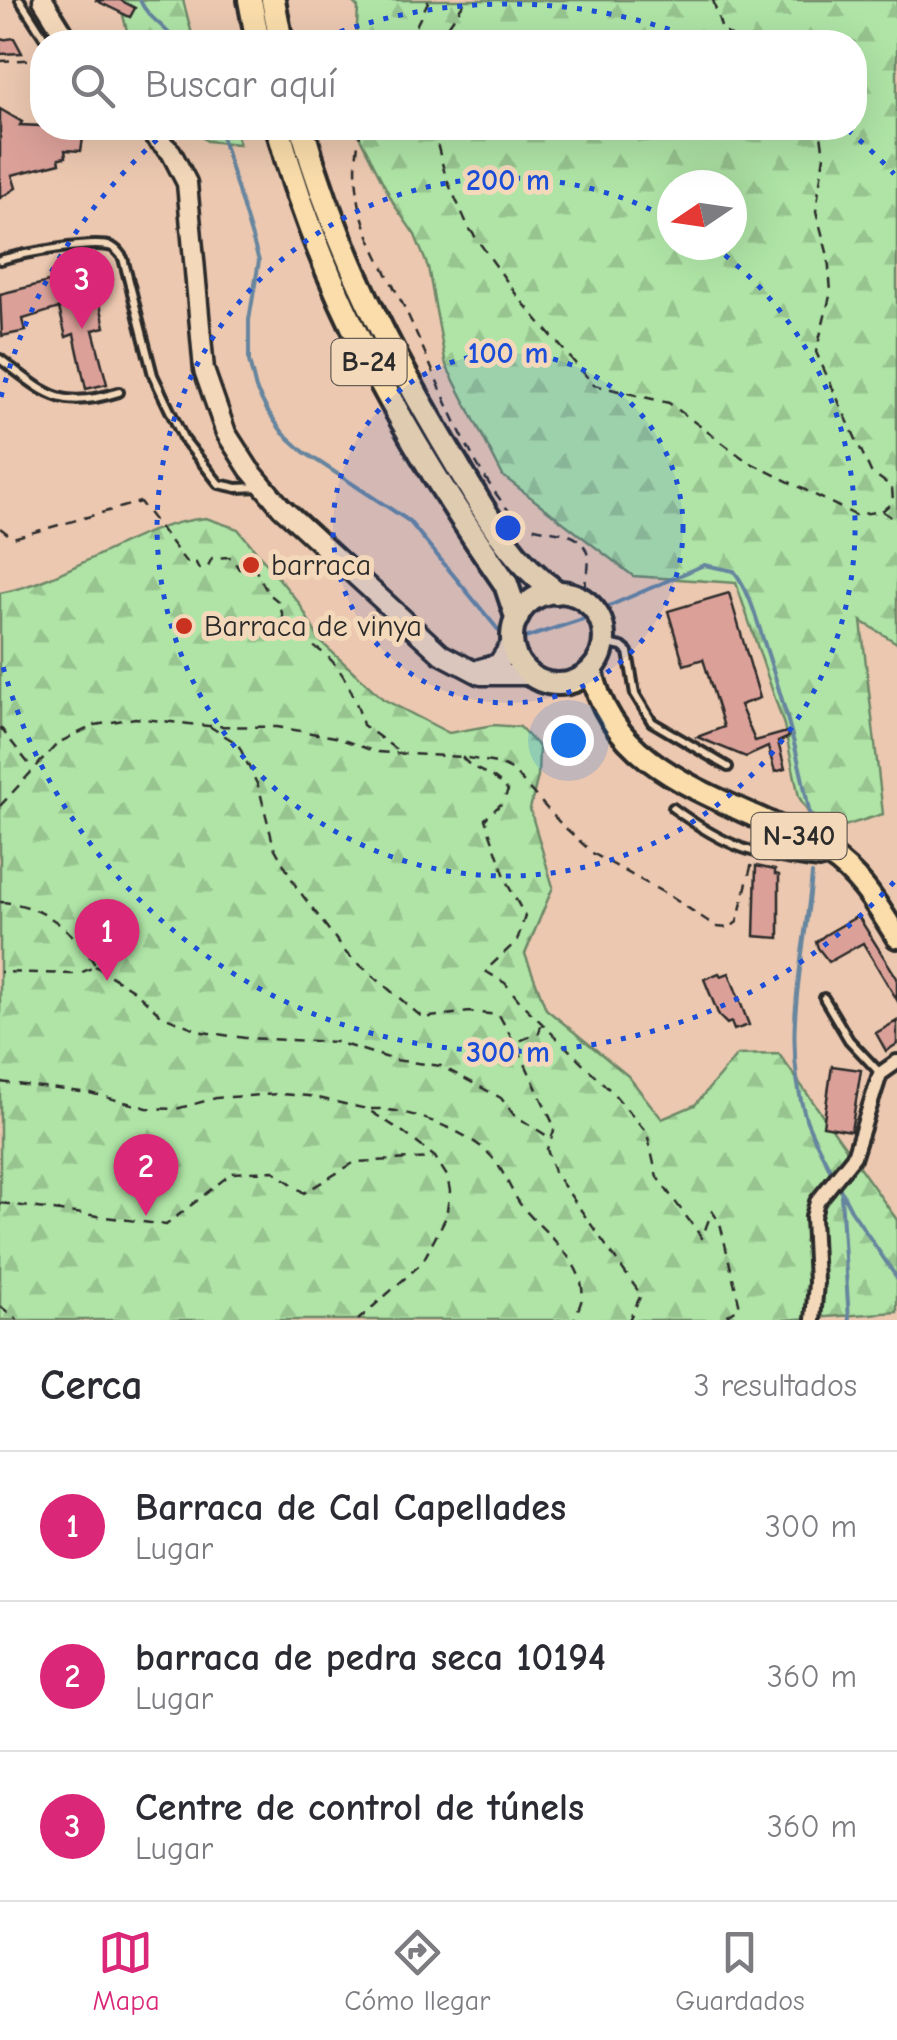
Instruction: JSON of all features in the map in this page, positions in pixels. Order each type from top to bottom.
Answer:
[{"type":"highway","points":[[250,0],[256,30]]},
{"type":"highway","points":[[273,0],[279,30]]},
{"type":"highway","name":"B-24","points":[[281,140],[325,272],[373,371],[506,584],[517,618]]},
{"type":"highway","name":"B-24","points":[[306,140],[350,266],[402,372],[490,520],[528,572],[556,592]]},
{"type":"main road","points":[[530,675],[518,660],[512,643],[517,618],[533,600],[556,592],[581,598],[599,617],[604,643],[592,670],[564,684]]},
{"type":"main road","name":"N-340","points":[[592,670],[603,709]]},
{"type":"main road","name":"N-340","points":[[530,675],[564,684],[603,709],[635,748],[670,774],[801,837],[833,857],[867,890],[897,937]]},
{"type":"street","points":[[42,0],[61,30]]},
{"type":"street","name":"N-340","points":[[159,140],[172,152],[187,183],[204,370],[226,433],[262,487],[452,662],[481,674],[530,675]]},
{"type":"street","points":[[470,670],[498,664],[512,643]]},
{"type":"street","points":[[813,1320],[813,1217],[817,1202],[854,1156],[880,1074],[897,1062]]},
{"type":"lane","points":[[20,0],[39,30]]},
{"type":"lane","points":[[0,260],[102,246],[121,253],[153,375],[184,438],[219,484],[262,487]]},
{"type":"lane","points":[[0,359],[53,396],[70,402],[119,392]]},
{"type":"lane","points":[[604,643],[622,646],[628,652],[636,694],[652,722],[728,766]]},
{"type":"lane","points":[[673,808],[724,841],[754,854],[820,864],[833,857]]},
{"type":"lane","points":[[824,998],[849,1040],[880,1074]]},
{"type":"path","points":[[414,30],[429,0]]},
{"type":"path","points":[[445,30],[466,0]]},
{"type":"path","points":[[713,0],[722,30]]},
{"type":"path","points":[[0,62],[30,61]]},
{"type":"path","points":[[358,140],[358,198],[378,258],[408,314],[452,414],[496,493],[519,522],[569,535],[584,546],[590,568],[581,598]]},
{"type":"path","points":[[436,140],[446,178],[469,228],[518,298],[594,385],[669,403],[747,461],[854,515],[882,511],[893,502],[892,486],[871,472],[816,352],[831,292],[828,256],[816,211],[824,155],[822,140]]},
{"type":"path","points":[[0,528],[13,538],[140,502],[186,562],[194,561],[199,569],[206,568],[212,558],[231,557],[239,569],[255,568],[268,593],[279,602],[287,632],[320,650],[341,672],[358,702],[363,725],[398,751]]},
{"type":"path","points":[[882,511],[897,521]]},
{"type":"path","points":[[0,806],[58,744],[95,725],[136,718],[208,726],[277,727],[334,736],[376,752],[462,756],[496,763],[512,770],[594,854],[717,927],[728,928],[737,922],[754,854]]},
{"type":"path","points":[[208,726],[238,744],[260,788],[274,847],[296,888],[347,954],[423,1018],[470,1012],[499,1015],[555,1128],[547,1149],[554,1172],[641,1296],[629,1320]]},
{"type":"path","points":[[0,727],[33,769]]},
{"type":"path","points":[[462,756],[470,767],[495,774],[508,790],[502,803],[485,819],[502,870],[524,916],[517,940],[485,971],[505,983],[647,1133],[658,1177],[702,1238],[712,1211],[720,1224],[740,1308],[720,1320]]},
{"type":"path","points":[[0,902],[24,904],[52,918],[86,950],[95,966],[136,992],[161,1015],[202,1032],[336,1042],[395,1060],[441,1066],[501,1098],[514,1115],[552,1139]]},
{"type":"path","points":[[0,972],[78,974],[95,966]]},
{"type":"path","points":[[521,1055],[519,1041],[539,1033],[542,1023]]},
{"type":"path","points":[[0,1082],[90,1093],[147,1108],[176,1109],[216,1098],[310,1096],[367,1109],[388,1108],[458,1130],[492,1156],[523,1208],[550,1232],[573,1265],[583,1295],[574,1320]]},
{"type":"path","points":[[358,1320],[422,1263],[432,1249],[446,1217],[450,1191],[447,1176],[435,1158],[367,1109]]},
{"type":"path","points":[[0,1203],[166,1225],[232,1174],[274,1172],[304,1194],[356,1162],[435,1158]]},
{"type":"path","points":[[0,1306],[18,1320]]},
{"type":"green space","points":[[119,0],[183,0],[191,30],[127,30]]},
{"type":"green space","points":[[351,0],[897,0],[897,643],[861,621],[883,814],[838,828],[809,814],[799,797],[784,725],[736,583],[633,576],[503,476],[446,365],[428,267],[415,235],[395,206],[361,140],[867,140],[867,30],[357,30],[358,8]]},
{"type":"green space","points":[[238,140],[239,144],[207,141]]},
{"type":"green space","points":[[206,518],[238,529],[299,603],[320,641],[383,699],[449,733],[493,725],[520,727],[539,747],[538,776],[530,809],[553,887],[525,954],[546,1009],[628,1076],[662,1119],[695,1105],[737,1055],[779,1054],[897,1220],[897,1312],[783,1320],[0,1320],[0,593],[53,576],[154,530]]},
{"type":"building","points":[[95,0],[120,0],[135,8],[130,17]]},
{"type":"building","points":[[14,38],[22,53],[0,54],[0,40]]},
{"type":"building","points":[[0,109],[22,122],[20,125],[30,125],[30,140],[83,140],[81,151],[65,150],[66,157],[59,158],[60,163],[12,175],[16,188],[0,198]]},
{"type":"building","points":[[93,271],[105,327],[93,330],[107,384],[86,389],[74,334],[66,337],[59,308],[23,319],[26,331],[2,336],[0,294]]},
{"type":"building","points":[[729,593],[760,698],[740,705],[755,741],[787,732],[789,737],[778,742],[785,769],[775,772],[768,747],[746,757],[697,737],[724,727],[703,659],[684,665],[668,611]]},
{"type":"building","points":[[756,866],[775,870],[779,875],[779,938],[754,936]]},
{"type":"building","points":[[858,916],[897,978],[897,1000],[863,943],[829,962],[818,948],[816,942]]},
{"type":"building","points":[[729,973],[749,1025],[734,1030],[731,1022],[727,1024],[719,1016],[704,979]]},
{"type":"building","points":[[897,1021],[897,1044],[886,1051],[876,1033]]},
{"type":"building","points":[[832,1066],[861,1070],[851,1131],[823,1126]]},
{"type":"waterway","points":[[140,0],[166,30]]},
{"type":"waterway","points":[[223,140],[259,261],[249,320],[249,361],[256,389],[267,410],[283,433],[304,452],[409,521],[500,632]]},
{"type":"waterway","points":[[609,606],[704,565],[734,571],[752,605],[779,688],[812,828]]},
{"type":"waterway","points":[[525,638],[586,618]]},
{"type":"waterway","points":[[812,874],[797,997],[795,1058],[806,1119],[833,1175]]},
{"type":"waterway","points":[[837,1183],[897,1278]]},
{"type":"waterway","points":[[841,1195],[849,1320]]},
{"type":"place","name":"Centre de control de túnels","points":[[82,329]]},
{"type":"place","name":"barraca","points":[[251,565]]},
{"type":"place","name":"Barraca de vinya","points":[[184,626]]},
{"type":"place","name":"Barraca de Cal Capellades","points":[[107,981]]},
{"type":"place","name":"barraca de pedra seca 10194","points":[[146,1216]]}]
